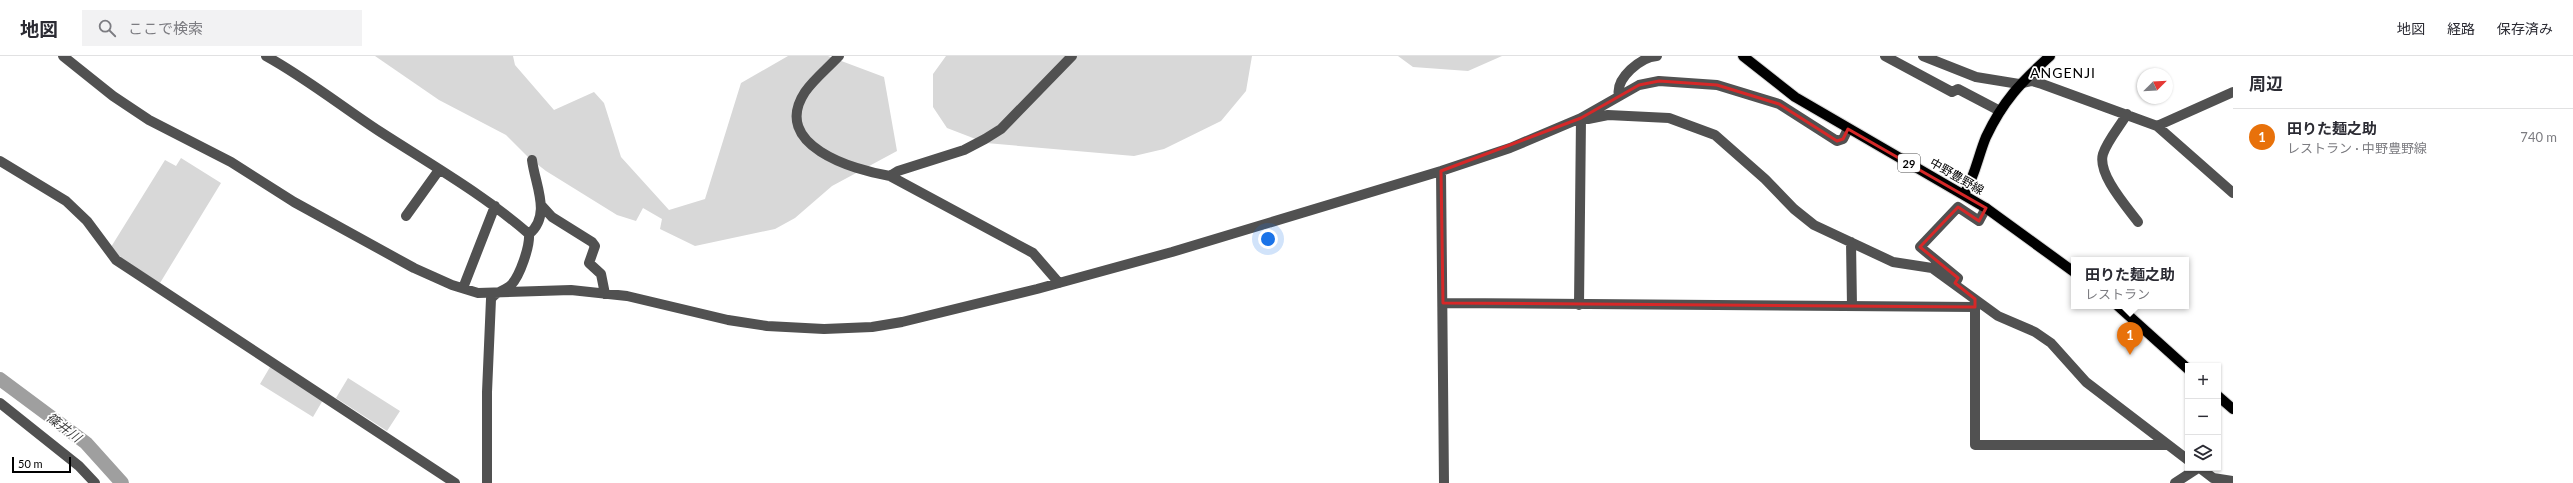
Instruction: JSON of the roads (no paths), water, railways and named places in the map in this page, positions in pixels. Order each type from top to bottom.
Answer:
[{"type":"main road","name":"中野豊野線","points":[[1743,56],[1796,96],[1848,129],[1964,194],[1986,208],[2071,270]]},
{"type":"main road","points":[[1964,194],[1970,185],[1986,138],[2000,111],[2019,84],[2050,56]]},
{"type":"main road","points":[[2121,309],[2185,366]]},
{"type":"main road","points":[[2221,399],[2233,409]]},
{"type":"street","points":[[63,56],[113,96],[149,120],[231,162],[294,202],[414,268],[463,288],[478,293],[495,294],[571,290],[634,297],[728,320],[767,326],[824,329],[872,327],[902,322],[1166,254],[1441,171],[1510,148],[1581,118],[1639,85],[1660,81],[1717,85],[1779,104],[1837,141],[1843,139],[1848,129]]},
{"type":"street","points":[[266,56],[296,72],[439,170],[495,206],[529,234]]},
{"type":"street","points":[[839,56],[805,92],[797,119],[800,130],[811,146],[826,156],[870,173],[890,176],[1033,253],[1059,282]]},
{"type":"street","points":[[890,176],[898,171],[964,150],[1001,129],[1072,56]]},
{"type":"street","points":[[1619,96],[1618,91],[1624,78],[1638,63],[1657,56]]},
{"type":"street","points":[[1885,56],[1952,92],[1958,89],[2000,111]]},
{"type":"street","points":[[1923,56],[1976,77],[2019,84],[2032,81],[2157,126],[2233,193]]},
{"type":"street","points":[[2157,126],[2233,92]]},
{"type":"street","points":[[2127,114],[2103,155],[2104,166],[2109,182],[2138,222]]},
{"type":"street","points":[[1581,118],[1588,120],[1608,115],[1669,118],[1716,135],[1765,179],[1794,209],[1814,225],[1893,262],[1932,268],[1955,283],[1975,303],[1998,316],[2035,332],[2051,343],[2086,382],[2185,458]]},
{"type":"street","points":[[1579,305],[1581,118]]},
{"type":"street","points":[[487,483],[488,361],[491,299],[495,294],[506,289],[515,281],[528,246],[529,234],[538,227],[542,206],[532,160]]},
{"type":"street","points":[[0,161],[66,200],[87,221],[116,260],[455,483]]},
{"type":"street","points":[[406,216],[439,170]]},
{"type":"street","points":[[1441,171],[1444,483]]},
{"type":"street","points":[[463,288],[495,206]]},
{"type":"street","points":[[542,206],[552,217],[592,242],[595,246],[589,263],[601,274],[605,294]]},
{"type":"street","points":[[1955,283],[1958,278],[1920,248],[1958,207],[1979,221],[1986,208]]},
{"type":"street","points":[[1851,242],[1852,306]]},
{"type":"street","points":[[1443,303],[1852,306],[1975,303]]},
{"type":"street","points":[[1975,303],[1975,445],[2167,445]]},
{"type":"street","points":[[0,403],[79,466],[95,483]]},
{"type":"street","points":[[2175,483],[2194,471]]},
{"type":"street","points":[[2203,471],[2213,478],[2233,481]]},
{"type":"waterway","name":"篠井川","points":[[0,379],[86,443],[122,483]]},
{"type":"place","name":"田りた麺之助","points":[[2130,355]]},
{"type":"district","name":"ANGENJI","points":[[2063,72]]}]
